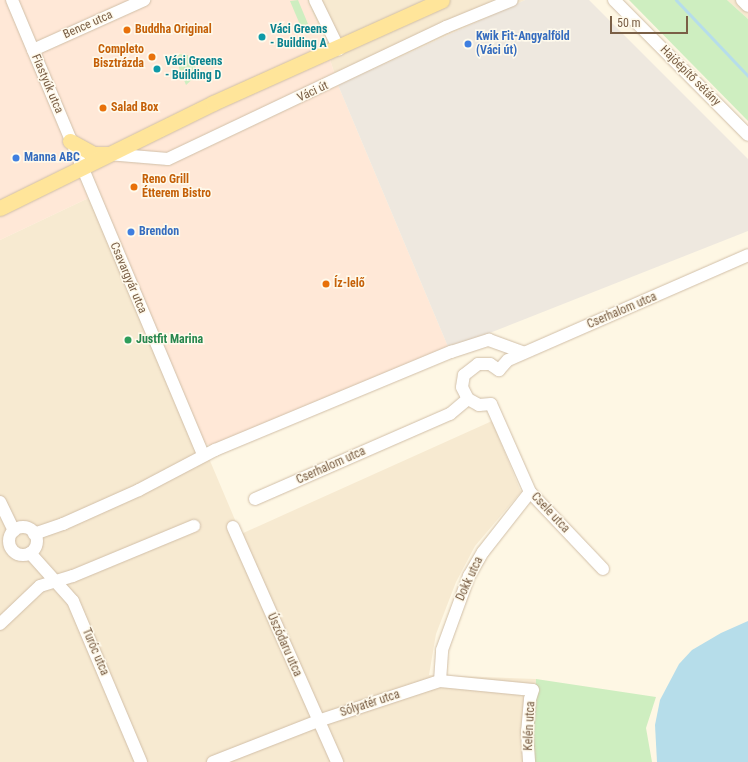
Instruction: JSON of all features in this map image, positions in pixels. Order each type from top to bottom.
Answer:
[{"type":"main road","points":[[1,209],[81,167],[213,103],[338,49],[442,0]]},
{"type":"main road","points":[[70,141],[93,154],[108,154]]},
{"type":"street","name":"Fiastyúk utca","points":[[12,0],[81,167]]},
{"type":"street","name":"Bence utca","points":[[33,50],[144,0]]},
{"type":"street","name":"Váci út","points":[[108,154],[168,159],[446,27],[512,0]]},
{"type":"street","name":"Hajóépítő sétány","points":[[614,0],[748,135]]},
{"type":"street","points":[[742,0],[748,6]]},
{"type":"street","points":[[316,3],[338,49]]},
{"type":"street","name":"Csavargyár utca","points":[[81,167],[203,455]]},
{"type":"street","name":"Cserhalom utca","points":[[255,499],[450,414],[468,399],[462,387],[464,375],[472,366],[478,364],[490,364],[499,370],[508,360],[748,255]]},
{"type":"street","points":[[0,502],[7,543],[18,554],[30,553],[35,538],[139,490],[203,455],[451,352],[489,340],[524,353]]},
{"type":"street","name":"Csele utca","points":[[468,399],[479,405],[491,404],[530,492],[603,569]]},
{"type":"street","name":"Dokk utca","points":[[440,681],[444,642],[468,576],[487,546],[530,492]]},
{"type":"street","points":[[0,624],[40,586],[58,582],[194,526]]},
{"type":"street","name":"Úszódaru utca","points":[[233,527],[318,721],[338,762]]},
{"type":"street","points":[[7,543],[22,528],[35,538]]},
{"type":"street","name":"Turóc utca","points":[[30,553],[58,582],[73,601],[141,762]]},
{"type":"street","name":"Sólyatér utca","points":[[213,762],[318,721],[440,681],[533,690]]},
{"type":"street","name":"Kelén utca","points":[[529,762],[528,726],[530,699],[533,690]]},
{"type":"shaded area","points":[[0,0],[307,0],[322,34],[338,85],[449,349],[214,446],[204,444],[97,194],[0,240]]},
{"type":"shaded area","points":[[307,0],[525,0],[338,85],[322,34]]},
{"type":"shaded area","points":[[525,0],[589,0],[748,159],[748,231],[449,349],[338,85]]},
{"type":"shaded area","points":[[727,0],[748,0],[748,19]]},
{"type":"shaded area","points":[[97,194],[241,534],[492,421],[521,492],[475,546],[456,582],[436,634],[429,675],[536,679],[532,762],[0,762],[0,240]]},
{"type":"green space","points":[[298,0],[308,24],[301,27],[290,1]]},
{"type":"green space","points":[[629,0],[727,0],[748,19],[748,121]]},
{"type":"green space","points":[[177,54],[188,55],[188,63],[194,62],[197,71],[196,76],[186,85],[179,68]]},
{"type":"green space","points":[[536,679],[656,697],[646,728],[652,762],[532,762]]},
{"type":"water","points":[[748,621],[748,762],[657,762],[655,725],[660,700],[679,664],[692,650],[721,633]]},
{"type":"waterway","points":[[676,0],[748,76]]},
{"type":"place","name":"Buddha Original","points":[[127,30]]},
{"type":"place","name":"Váci Greens - Building A","points":[[262,37]]},
{"type":"place","name":"Kwik Fit-Angyalföld (Váci út)","points":[[468,44]]},
{"type":"place","name":"Completo Bisztrázda","points":[[152,57]]},
{"type":"place","name":"Váci Greens - Building D","points":[[157,69]]},
{"type":"place","name":"Salad Box","points":[[103,108]]},
{"type":"place","name":"Manna ABC","points":[[16,158]]},
{"type":"place","name":"Reno Grill Étterem Bistro","points":[[134,187]]},
{"type":"place","name":"Brendon","points":[[131,232]]},
{"type":"place","name":"Íz-lelő","points":[[326,284]]},
{"type":"place","name":"Justfit Marina","points":[[128,340]]}]
